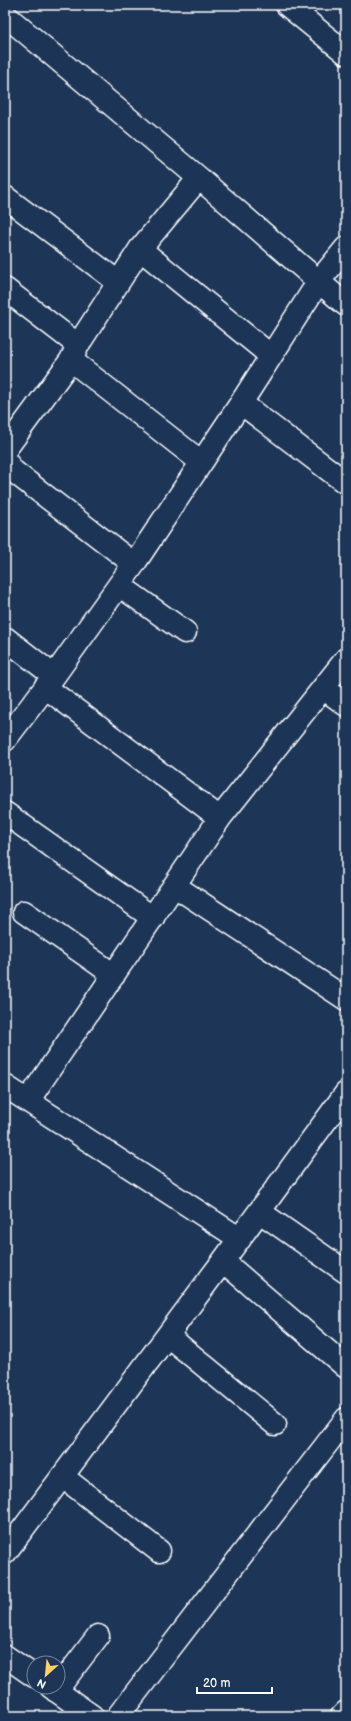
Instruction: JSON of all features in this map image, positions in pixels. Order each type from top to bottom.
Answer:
[{"type":"street","points":[[287,5],[345,51]]},
{"type":"street","points":[[5,15],[199,178],[346,306]]},
{"type":"street","points":[[5,450],[74,352],[140,250],[199,178]]},
{"type":"street","points":[[5,197],[118,282]]},
{"type":"street","points":[[5,740],[49,682],[134,564],[200,462],[241,403],[319,281],[346,248]]},
{"type":"street","points":[[140,250],[270,356]]},
{"type":"street","points":[[5,289],[74,352],[200,462]]},
{"type":"street","points":[[241,403],[346,483]]},
{"type":"street","points":[[5,460],[13,471],[134,564]]},
{"type":"street","points":[[119,585],[185,632]]},
{"type":"street","points":[[5,638],[49,682],[220,818]]},
{"type":"street","points":[[28,1101],[220,818],[346,659]]},
{"type":"street","points":[[323,688],[346,705]]},
{"type":"street","points":[[5,813],[153,918]]},
{"type":"street","points":[[175,886],[346,999]]},
{"type":"street","points":[[24,912],[114,975]]},
{"type":"street","points":[[5,1086],[240,1239]]},
{"type":"street","points":[[5,1553],[240,1239],[346,1093]]},
{"type":"street","points":[[260,1212],[346,1270]]},
{"type":"street","points":[[223,1261],[346,1367]]},
{"type":"street","points":[[168,1336],[275,1424]]},
{"type":"street","points":[[118,1716],[346,1419]]},
{"type":"street","points":[[63,1477],[159,1551]]},
{"type":"street","points":[[66,1674],[98,1636]]},
{"type":"street","points":[[5,1656],[26,1670]]},
{"type":"street","points":[[62,1695],[92,1716]]},
{"type":"street","points":[[342,1716],[346,1712]]}]
